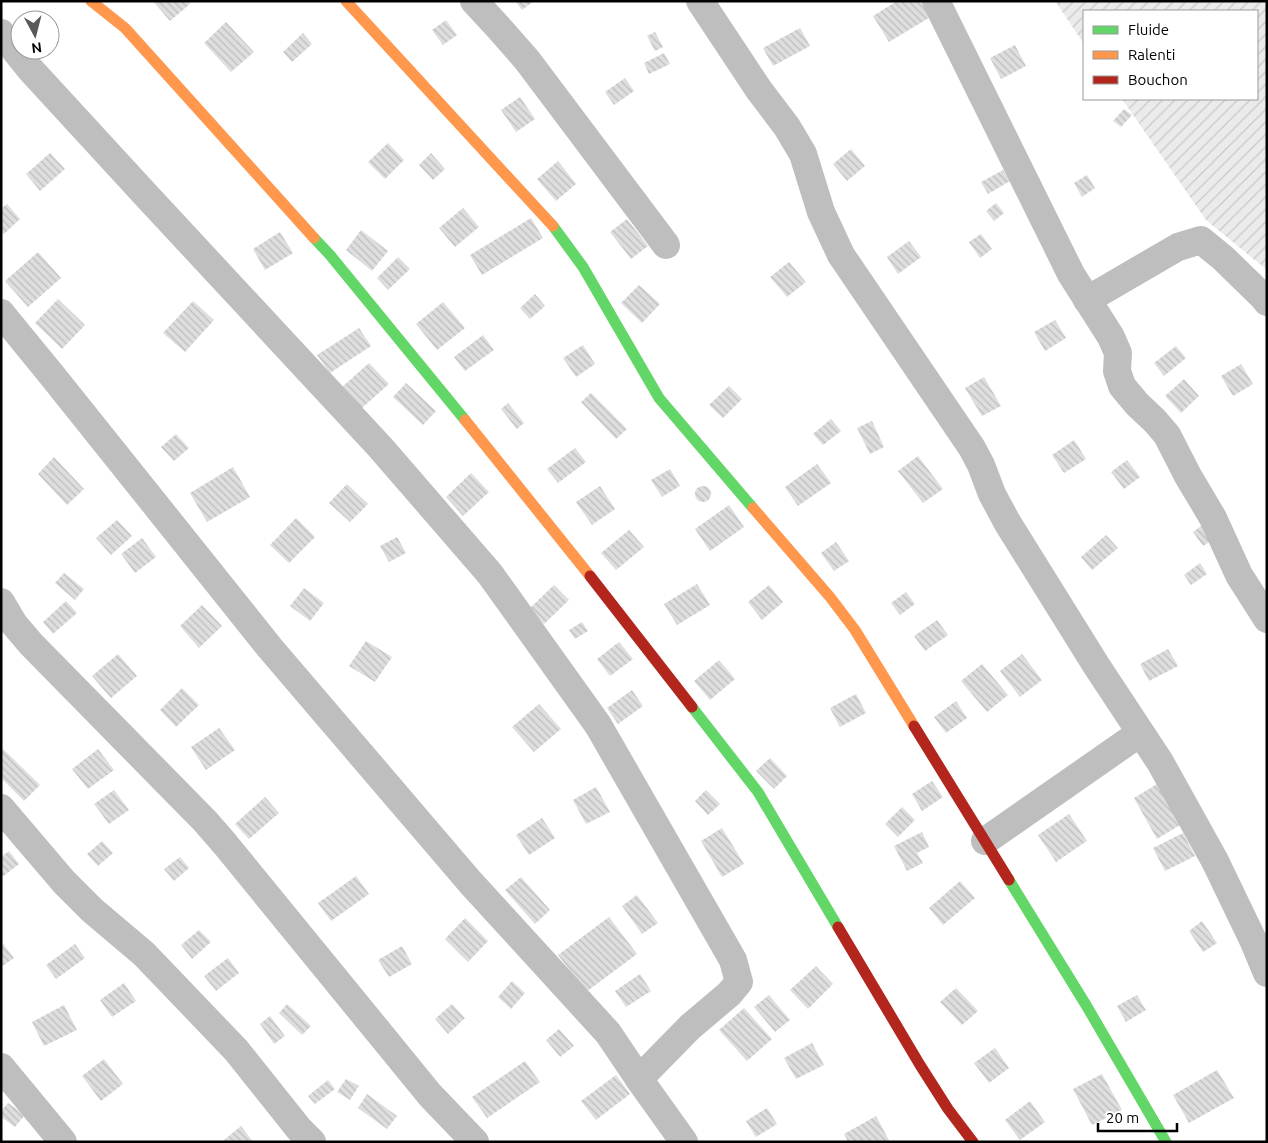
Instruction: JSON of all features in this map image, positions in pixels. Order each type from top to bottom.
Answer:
[{"type":"street","points":[[91,1],[124,28],[330,255],[576,557],[758,792],[920,1066],[948,1109],[973,1142]]},
{"type":"street","points":[[346,1],[556,230],[583,267],[660,398],[830,597],[855,630],[1086,1005],[1166,1142]]},
{"type":"street","points":[[474,1],[527,60],[666,245]]},
{"type":"street","points":[[700,1],[759,90],[787,127],[803,154],[821,212],[841,255],[972,448],[992,494],[1007,522],[1096,665],[1160,762],[1215,862],[1267,973]]},
{"type":"street","points":[[936,1],[1071,274],[1111,337],[1118,354],[1117,371],[1122,386],[1167,435],[1188,476],[1213,518],[1239,575],[1267,619]]},
{"type":"street","points":[[1,33],[30,69],[137,186],[380,447],[490,574],[598,725],[733,960],[739,982],[729,994],[690,1027],[639,1080]]},
{"type":"street","points":[[1087,300],[1178,247],[1201,240],[1223,258],[1267,302]]},
{"type":"street","points":[[1,313],[270,648],[470,882],[608,1033],[684,1142]]},
{"type":"street","points":[[1,602],[14,624],[31,644],[205,821],[430,1095],[475,1142]]},
{"type":"street","points":[[985,841],[1140,732]]},
{"type":"street","points":[[1,808],[64,882],[92,910],[144,954],[236,1050],[299,1129],[312,1142]]},
{"type":"street","points":[[1,1067],[63,1142]]},
{"type":"shaded area","points":[[1055,1],[1267,1],[1267,270],[1206,220],[1123,100],[1258,100],[1258,10],[1083,10],[1083,43]]},
{"type":"building","points":[[153,1],[188,1],[190,4],[170,21]]},
{"type":"building","points":[[515,1],[534,1],[522,10]]},
{"type":"building","points":[[897,1],[922,1],[932,16],[889,42],[873,16]]},
{"type":"building","points":[[446,20],[457,35],[443,45],[432,30]]},
{"type":"building","points":[[226,22],[254,52],[231,72],[204,43]]},
{"type":"building","points":[[800,28],[810,46],[773,66],[763,48]]},
{"type":"building","points":[[655,32],[663,47],[655,51],[647,36]]},
{"type":"building","points":[[303,33],[312,44],[292,62],[283,52]]},
{"type":"building","points":[[1015,45],[1026,66],[1001,79],[990,58]]},
{"type":"building","points":[[664,53],[670,64],[649,74],[644,63]]},
{"type":"building","points":[[625,78],[634,91],[614,105],[605,92]]},
{"type":"building","points":[[520,97],[535,119],[516,132],[501,110]]},
{"type":"building","points":[[1124,109],[1132,115],[1121,127],[1113,121]]},
{"type":"building","points":[[388,143],[404,160],[385,179],[368,162]]},
{"type":"building","points":[[851,149],[865,166],[847,181],[833,164]]},
{"type":"building","points":[[50,153],[65,169],[40,191],[26,174]]},
{"type":"building","points":[[431,153],[445,169],[433,180],[419,165]]},
{"type":"building","points":[[558,161],[576,184],[556,201],[537,179]]},
{"type":"building","points":[[1003,170],[1010,181],[988,194],[981,182]]},
{"type":"building","points":[[1087,175],[1095,188],[1082,197],[1074,183]]},
{"type":"building","points":[[996,203],[1004,213],[994,221],[986,211]]},
{"type":"building","points":[[7,204],[20,219],[4,234],[1,231],[1,209]]},
{"type":"building","points":[[463,208],[479,227],[455,247],[439,228]]},
{"type":"building","points":[[531,218],[543,238],[482,275],[470,255]]},
{"type":"building","points":[[627,219],[648,246],[631,259],[610,232]]},
{"type":"building","points":[[361,230],[388,251],[372,271],[346,250]]},
{"type":"building","points":[[280,232],[293,253],[265,270],[253,249]]},
{"type":"building","points":[[981,234],[992,249],[980,258],[969,242]]},
{"type":"building","points":[[909,241],[921,257],[898,274],[887,257]]},
{"type":"building","points":[[38,252],[61,278],[28,307],[5,281]]},
{"type":"building","points":[[398,257],[410,269],[388,290],[377,278]]},
{"type":"building","points":[[789,262],[806,282],[787,297],[770,277]]},
{"type":"building","points":[[639,285],[660,304],[642,323],[621,303]]},
{"type":"building","points":[[535,294],[545,306],[530,319],[520,308]]},
{"type":"building","points":[[58,299],[85,325],[62,349],[35,323]]},
{"type":"building","points":[[193,301],[214,320],[185,352],[163,333]]},
{"type":"building","points":[[443,302],[465,328],[437,350],[416,324]]},
{"type":"building","points":[[1055,320],[1066,338],[1045,351],[1034,332]]},
{"type":"building","points":[[359,328],[371,346],[330,373],[317,355]]},
{"type":"building","points":[[483,335],[494,350],[465,371],[454,357]]},
{"type":"building","points":[[583,345],[595,364],[576,377],[563,358]]},
{"type":"building","points":[[1176,346],[1186,358],[1164,376],[1154,363]]},
{"type":"building","points":[[369,363],[389,384],[362,408],[342,387]]},
{"type":"building","points":[[1241,364],[1253,384],[1233,396],[1221,376]]},
{"type":"building","points":[[984,377],[1001,406],[982,416],[965,388]]},
{"type":"building","points":[[1184,379],[1199,396],[1181,413],[1165,396]]},
{"type":"building","points":[[406,383],[436,411],[423,425],[393,397]]},
{"type":"building","points":[[729,386],[742,399],[723,418],[709,405]]},
{"type":"building","points":[[591,393],[627,429],[616,439],[581,402]]},
{"type":"building","points":[[508,403],[524,423],[517,429],[501,409]]},
{"type":"building","points":[[831,419],[841,431],[823,445],[813,434]]},
{"type":"building","points":[[872,421],[884,447],[870,454],[857,428]]},
{"type":"building","points":[[176,434],[189,448],[174,461],[161,447]]},
{"type":"building","points":[[1074,440],[1086,459],[1064,473],[1052,455]]},
{"type":"building","points":[[575,448],[586,462],[558,483],[547,469]]},
{"type":"building","points":[[918,456],[943,489],[923,503],[898,471]]},
{"type":"building","points":[[54,457],[84,489],[67,505],[38,474]]},
{"type":"building","points":[[1127,460],[1140,477],[1124,489],[1111,472]]},
{"type":"building","points":[[817,464],[831,483],[798,506],[785,487]]},
{"type":"building","points":[[233,467],[250,497],[207,522],[190,493]]},
{"type":"building","points":[[670,469],[680,486],[662,497],[651,480]]},
{"type":"building","points":[[471,473],[489,492],[463,516],[446,497]]},
{"type":"building","points":[[347,484],[368,504],[350,522],[329,503]]},
{"type":"building","points":[[600,486],[615,509],[592,525],[576,502]]},
{"type":"building","points":[[700,486],[706,486],[711,491],[709,500],[700,502],[695,497],[695,491]]},
{"type":"building","points":[[729,505],[744,527],[710,551],[695,529]]},
{"type":"building","points":[[296,518],[315,537],[289,563],[270,545]]},
{"type":"building","points":[[117,520],[132,536],[111,555],[96,538]]},
{"type":"building","points":[[1201,526],[1211,541],[1203,546],[1193,532]]},
{"type":"building","points":[[629,530],[644,547],[616,570],[601,553]]},
{"type":"building","points":[[1106,535],[1118,548],[1092,570],[1081,557]]},
{"type":"building","points":[[397,537],[406,553],[389,562],[380,546]]},
{"type":"building","points":[[142,538],[156,557],[135,573],[121,554]]},
{"type":"building","points":[[836,542],[849,561],[834,571],[821,553]]},
{"type":"building","points":[[1200,563],[1207,574],[1191,585],[1184,575]]},
{"type":"building","points":[[64,573],[84,589],[75,600],[55,583]]},
{"type":"building","points":[[697,584],[710,605],[677,625],[664,604]]},
{"type":"building","points":[[554,585],[569,600],[544,624],[529,609]]},
{"type":"building","points":[[769,585],[783,602],[762,620],[748,602]]},
{"type":"building","points":[[304,588],[324,603],[310,621],[290,606]]},
{"type":"building","points":[[906,592],[915,604],[900,615],[891,603]]},
{"type":"building","points":[[66,601],[77,613],[53,634],[43,622]]},
{"type":"building","points":[[202,605],[222,626],[199,648],[180,626]]},
{"type":"building","points":[[937,620],[948,635],[925,651],[914,636]]},
{"type":"building","points":[[582,622],[588,631],[575,639],[569,630]]},
{"type":"building","points":[[366,641],[392,657],[375,682],[349,666]]},
{"type":"building","points":[[619,642],[633,659],[610,676],[597,659]]},
{"type":"building","points":[[1168,649],[1178,666],[1149,681],[1140,664]]},
{"type":"building","points":[[118,654],[137,676],[111,698],[92,676]]},
{"type":"building","points":[[1022,654],[1042,680],[1020,697],[1000,671]]},
{"type":"building","points":[[719,660],[735,679],[710,700],[694,681]]},
{"type":"building","points":[[982,664],[1008,695],[987,712],[961,681]]},
{"type":"building","points":[[182,688],[199,705],[176,727],[160,710]]},
{"type":"building","points":[[632,690],[643,706],[618,724],[607,708]]},
{"type":"building","points":[[856,694],[866,713],[840,727],[830,708]]},
{"type":"building","points":[[956,701],[967,718],[946,733],[934,717]]},
{"type":"building","points":[[539,704],[561,729],[534,752],[512,727]]},
{"type":"building","points":[[219,728],[235,750],[206,770],[191,747]]},
{"type":"building","points":[[3,749],[40,785],[24,801],[1,778],[1,750]]},
{"type":"building","points":[[98,749],[114,770],[88,789],[72,769]]},
{"type":"building","points":[[770,758],[787,776],[774,789],[756,771]]},
{"type":"building","points":[[932,781],[943,797],[922,811],[912,794]]},
{"type":"building","points":[[1157,784],[1180,825],[1157,839],[1134,798]]},
{"type":"building","points":[[596,787],[610,812],[586,824],[573,800]]},
{"type":"building","points":[[114,790],[129,810],[109,824],[94,804]]},
{"type":"building","points":[[706,790],[720,804],[708,815],[695,801]]},
{"type":"building","points":[[265,797],[279,813],[249,839],[235,824]]},
{"type":"building","points":[[902,807],[915,820],[898,837],[885,824]]},
{"type":"building","points":[[1069,814],[1087,841],[1056,862],[1038,835]]},
{"type":"building","points":[[542,818],[555,838],[529,855],[516,835]]},
{"type":"building","points":[[722,828],[744,864],[722,877],[701,841]]},
{"type":"building","points":[[922,832],[929,847],[917,853],[923,863],[907,871],[894,846]]},
{"type":"building","points":[[1183,833],[1195,856],[1165,871],[1153,848]]},
{"type":"building","points":[[102,841],[113,853],[98,866],[87,854]]},
{"type":"building","points":[[9,851],[19,864],[1,878],[1,857]]},
{"type":"building","points":[[180,857],[189,868],[174,881],[164,869]]},
{"type":"building","points":[[356,876],[369,894],[331,921],[318,903]]},
{"type":"building","points":[[521,877],[550,910],[535,924],[505,890]]},
{"type":"building","points":[[960,881],[975,898],[943,925],[929,908]]},
{"type":"building","points":[[637,895],[658,923],[642,934],[622,906]]},
{"type":"building","points":[[609,917],[637,954],[586,992],[558,955]]},
{"type":"building","points":[[465,918],[488,941],[468,962],[445,939]]},
{"type":"building","points":[[1202,921],[1217,943],[1203,952],[1189,931]]},
{"type":"building","points":[[199,930],[211,942],[192,959],[181,945]]},
{"type":"building","points":[[1,941],[14,958],[1,967]]},
{"type":"building","points":[[75,944],[85,958],[56,979],[46,965]]},
{"type":"building","points":[[402,946],[412,964],[389,977],[378,960]]},
{"type":"building","points":[[228,958],[239,973],[216,991],[204,976]]},
{"type":"building","points":[[816,966],[833,984],[808,1009],[790,990]]},
{"type":"building","points":[[640,974],[651,991],[626,1007],[615,991]]},
{"type":"building","points":[[512,981],[525,993],[511,1009],[498,997]]},
{"type":"building","points":[[124,983],[136,1001],[112,1017],[100,1000]]},
{"type":"building","points":[[956,988],[978,1011],[962,1025],[940,1002]]},
{"type":"building","points":[[769,995],[790,1020],[775,1032],[754,1007]]},
{"type":"building","points":[[1137,995],[1146,1010],[1126,1022],[1117,1006]]},
{"type":"building","points":[[287,1004],[311,1026],[302,1035],[279,1013]]},
{"type":"building","points":[[452,1004],[465,1018],[448,1034],[435,1019]]},
{"type":"building","points":[[64,1005],[77,1030],[44,1046],[32,1022]]},
{"type":"building","points":[[744,1008],[772,1039],[747,1061],[719,1030]]},
{"type":"building","points":[[270,1016],[285,1036],[274,1044],[260,1024]]},
{"type":"building","points":[[559,1029],[574,1046],[560,1057],[546,1040]]},
{"type":"building","points":[[812,1043],[824,1065],[796,1079],[784,1058]]},
{"type":"building","points":[[995,1048],[1009,1068],[989,1083],[974,1063]]},
{"type":"building","points":[[104,1059],[123,1084],[101,1101],[82,1076]]},
{"type":"building","points":[[525,1061],[540,1082],[487,1118],[472,1097]]},
{"type":"building","points":[[1217,1070],[1234,1098],[1189,1123],[1173,1095]]},
{"type":"building","points":[[1102,1074],[1122,1110],[1092,1125],[1073,1089]]},
{"type":"building","points":[[616,1075],[630,1094],[596,1120],[581,1101]]},
{"type":"building","points":[[346,1079],[359,1086],[350,1100],[337,1092]]},
{"type":"building","points":[[328,1080],[335,1089],[315,1104],[308,1096]]},
{"type":"building","points":[[367,1094],[397,1116],[387,1129],[358,1108]]},
{"type":"building","points":[[1030,1101],[1045,1122],[1020,1140],[1005,1120]]},
{"type":"building","points":[[8,1103],[25,1115],[15,1127],[1,1117],[1,1111]]},
{"type":"building","points":[[767,1108],[777,1124],[756,1137],[746,1121]]},
{"type":"building","points":[[876,1116],[890,1142],[848,1142],[844,1134]]},
{"type":"building","points":[[241,1126],[253,1142],[225,1142],[224,1140]]},
{"type":"traffic: fast","points":[[553,226],[583,267],[659,398],[753,508]]},
{"type":"traffic: fast","points":[[314,238],[465,420]]},
{"type":"traffic: fast","points":[[692,707],[758,792],[838,927]]},
{"type":"traffic: fast","points":[[1009,880],[1086,1005],[1166,1142]]},
{"type":"traffic: slow","points":[[91,1],[125,28],[314,238]]},
{"type":"traffic: slow","points":[[346,1],[553,226]]},
{"type":"traffic: slow","points":[[465,420],[590,576]]},
{"type":"traffic: slow","points":[[753,508],[830,597],[855,630],[914,726]]},
{"type":"traffic: jam","points":[[590,576],[692,707]]},
{"type":"traffic: jam","points":[[914,726],[1009,880]]},
{"type":"traffic: jam","points":[[838,927],[920,1065],[948,1109],[973,1142]]}]
